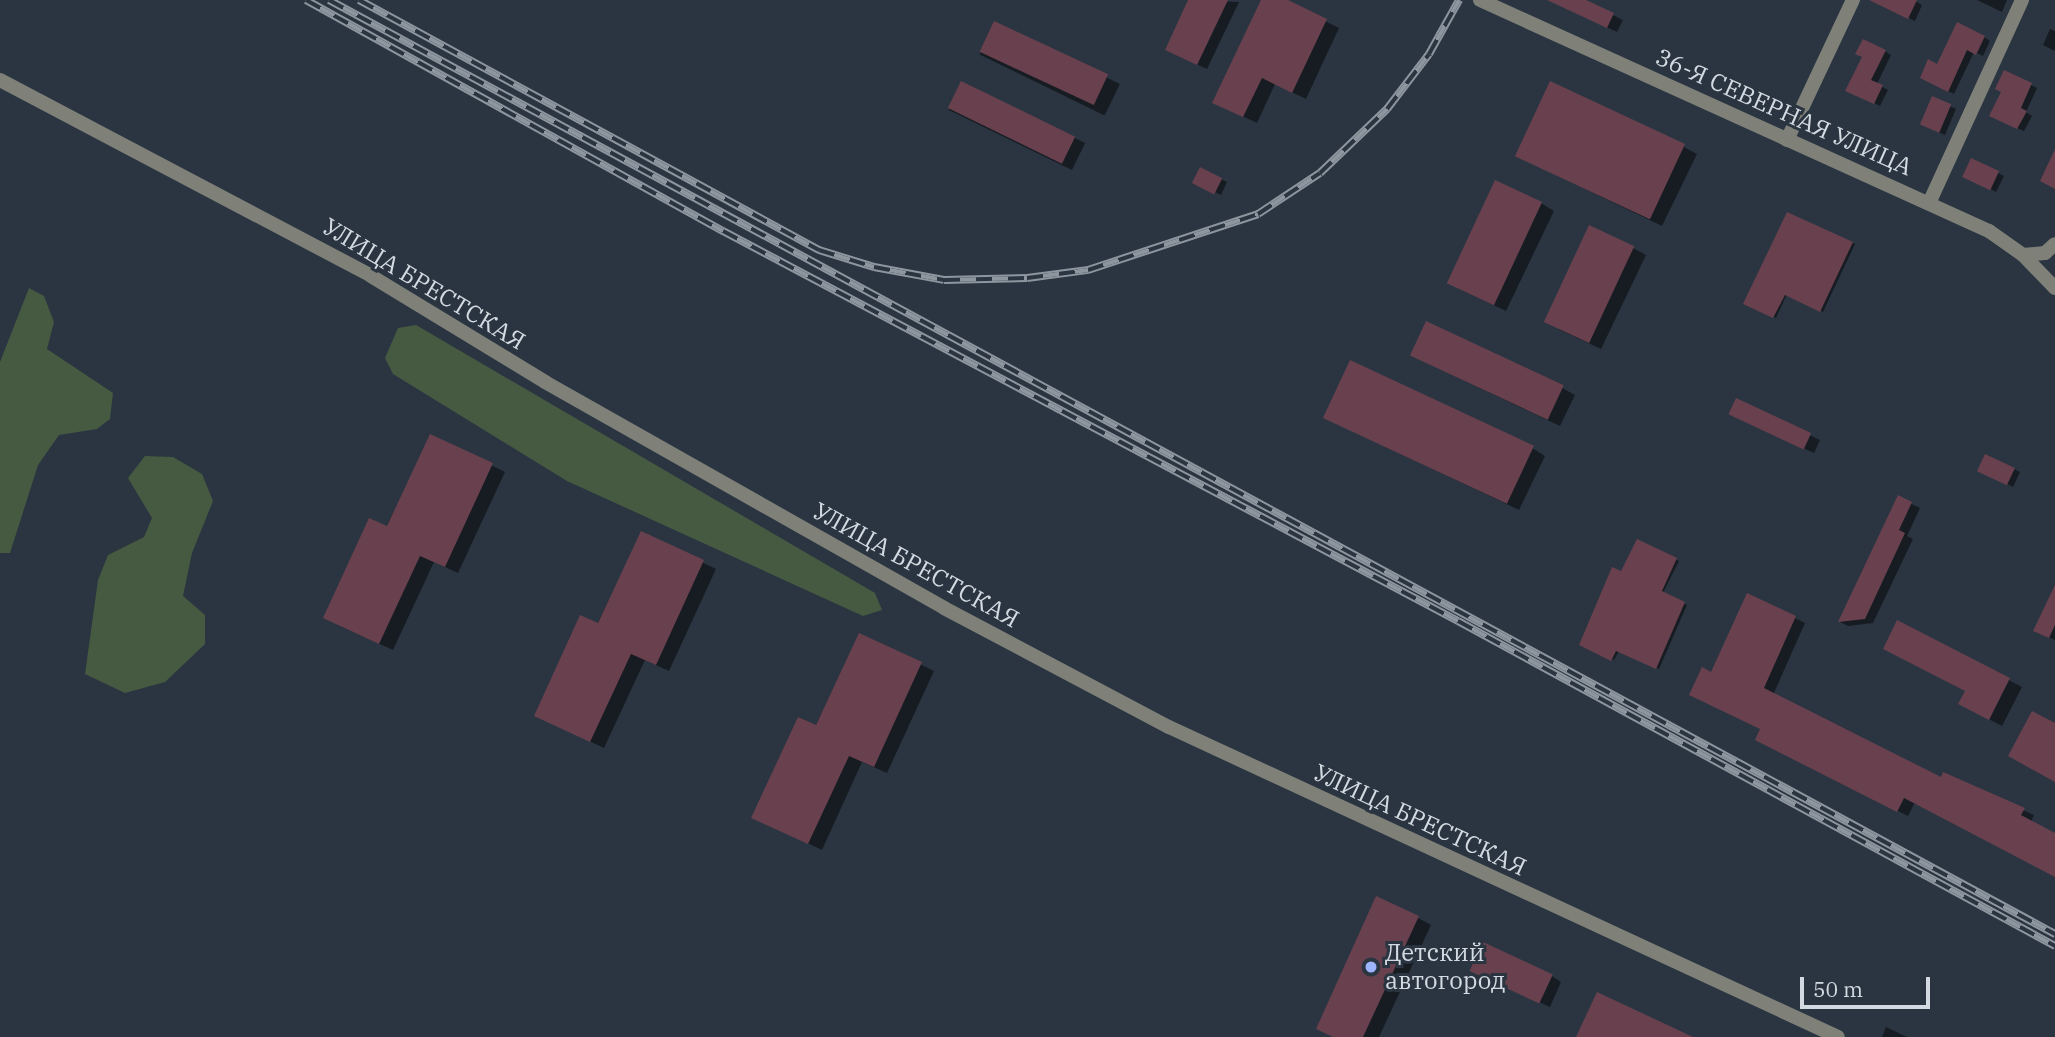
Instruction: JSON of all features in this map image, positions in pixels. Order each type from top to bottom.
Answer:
[{"type":"street","name":"36-Я СЕВЕРНАЯ УЛИЦА","points":[[1480,0],[1787,140],[1930,201],[1989,231],[2024,256],[2055,288]]},
{"type":"street","points":[[1787,140],[1853,0]]},
{"type":"street","points":[[1930,201],[2022,0]]},
{"type":"street","name":"УЛИЦА БРЕСТСКАЯ","points":[[0,80],[371,276],[727,485],[977,627],[1169,727],[1838,1037]]},
{"type":"street","points":[[2024,256],[2045,253],[2055,244]]},
{"type":"green space","points":[[29,288],[44,296],[54,322],[47,349],[113,393],[110,419],[97,429],[59,435],[38,465],[10,553],[0,553],[0,362]]},
{"type":"green space","points":[[416,325],[875,593],[882,610],[863,616],[567,481],[393,374],[385,358],[398,328]]},
{"type":"green space","points":[[145,456],[173,457],[202,474],[213,501],[192,553],[183,596],[205,615],[205,644],[165,682],[125,693],[85,674],[98,580],[108,555],[144,537],[152,518],[128,478]]},
{"type":"building","points":[[1188,0],[1228,0],[1197,65],[1165,50]]},
{"type":"building","points":[[1261,0],[1288,0],[1327,19],[1292,93],[1262,78],[1243,117],[1212,103]]},
{"type":"building","points":[[1547,0],[1586,0],[1614,13],[1607,28]]},
{"type":"building","points":[[1869,0],[1917,0],[1908,19]]},
{"type":"building","points":[[994,21],[1108,74],[1094,105],[980,52]]},
{"type":"building","points":[[1957,22],[1985,36],[1976,55],[1967,50],[1948,92],[1920,78],[1928,59],[1937,64]]},
{"type":"building","points":[[1863,39],[1886,50],[1871,80],[1883,85],[1874,104],[1845,91],[1862,57],[1855,54]]},
{"type":"building","points":[[2004,70],[2032,83],[2021,108],[2027,111],[2017,129],[1989,116],[2001,92],[1995,89]]},
{"type":"building","points":[[961,81],[1075,137],[1062,164],[948,108]]},
{"type":"building","points":[[1550,81],[1685,144],[1650,219],[1515,156]]},
{"type":"building","points":[[1932,96],[1951,104],[1939,133],[1920,125]]},
{"type":"building","points":[[2055,149],[2055,189],[2040,181]]},
{"type":"building","points":[[1971,158],[1999,171],[1990,190],[1962,177]]},
{"type":"building","points":[[1200,167],[1222,178],[1214,194],[1192,183]]},
{"type":"building","points":[[1495,180],[1542,202],[1494,305],[1447,283]]},
{"type":"building","points":[[1787,212],[1853,242],[1820,312],[1785,295],[1773,318],[1743,304]]},
{"type":"building","points":[[1589,225],[1634,246],[1589,343],[1544,322]]},
{"type":"building","points":[[1426,321],[1564,385],[1548,420],[1410,355]]},
{"type":"building","points":[[1350,360],[1534,446],[1507,504],[1323,418]]},
{"type":"building","points":[[1736,398],[1811,433],[1804,449],[1728,414]]},
{"type":"building","points":[[430,434],[493,463],[445,567],[420,556],[379,644],[323,618],[369,518],[387,526]]},
{"type":"building","points":[[1985,454],[2015,468],[2007,485],[1977,471]]},
{"type":"building","points":[[1898,495],[1912,502],[1899,530],[1905,533],[1865,619],[1838,622]]},
{"type":"building","points":[[641,531],[704,560],[656,665],[631,654],[590,742],[534,716],[580,615],[598,623]]},
{"type":"building","points":[[1637,539],[1677,558],[1662,591],[1685,602],[1656,669],[1616,651],[1611,661],[1579,645],[1612,567],[1621,571]]},
{"type":"building","points":[[2055,585],[2055,625],[2049,638],[2033,631]]},
{"type":"building","points":[[1747,593],[1796,616],[1764,688],[1941,777],[1943,772],[2025,808],[2021,815],[2055,833],[2055,877],[1904,798],[1897,812],[1755,740],[1760,729],[1689,695],[1702,667],[1711,672]]},
{"type":"building","points":[[1897,620],[2010,678],[1989,720],[1958,704],[1965,691],[1883,649]]},
{"type":"building","points":[[859,633],[922,662],[874,767],[849,756],[808,844],[751,818],[798,717],[816,725]]},
{"type":"building","points":[[2032,711],[2055,723],[2055,782],[2008,756]]},
{"type":"building","points":[[1376,896],[1419,916],[1363,1037],[1333,1037],[1316,1029]]},
{"type":"building","points":[[1483,942],[1553,975],[1539,1004],[1469,971]]},
{"type":"building","points":[[1597,992],[1693,1037],[1576,1037]]},
{"type":"railway","points":[[306,0],[723,231],[1458,621],[2055,946]]},
{"type":"railway","points":[[329,0],[2055,934]]},
{"type":"railway","points":[[359,0],[819,250],[874,267],[944,280],[1027,278],[1088,270],[1258,214],[1320,173],[1387,109],[1429,54],[1459,0]]},
{"type":"place","name":"Детский автогород","points":[[1371,967]]}]
